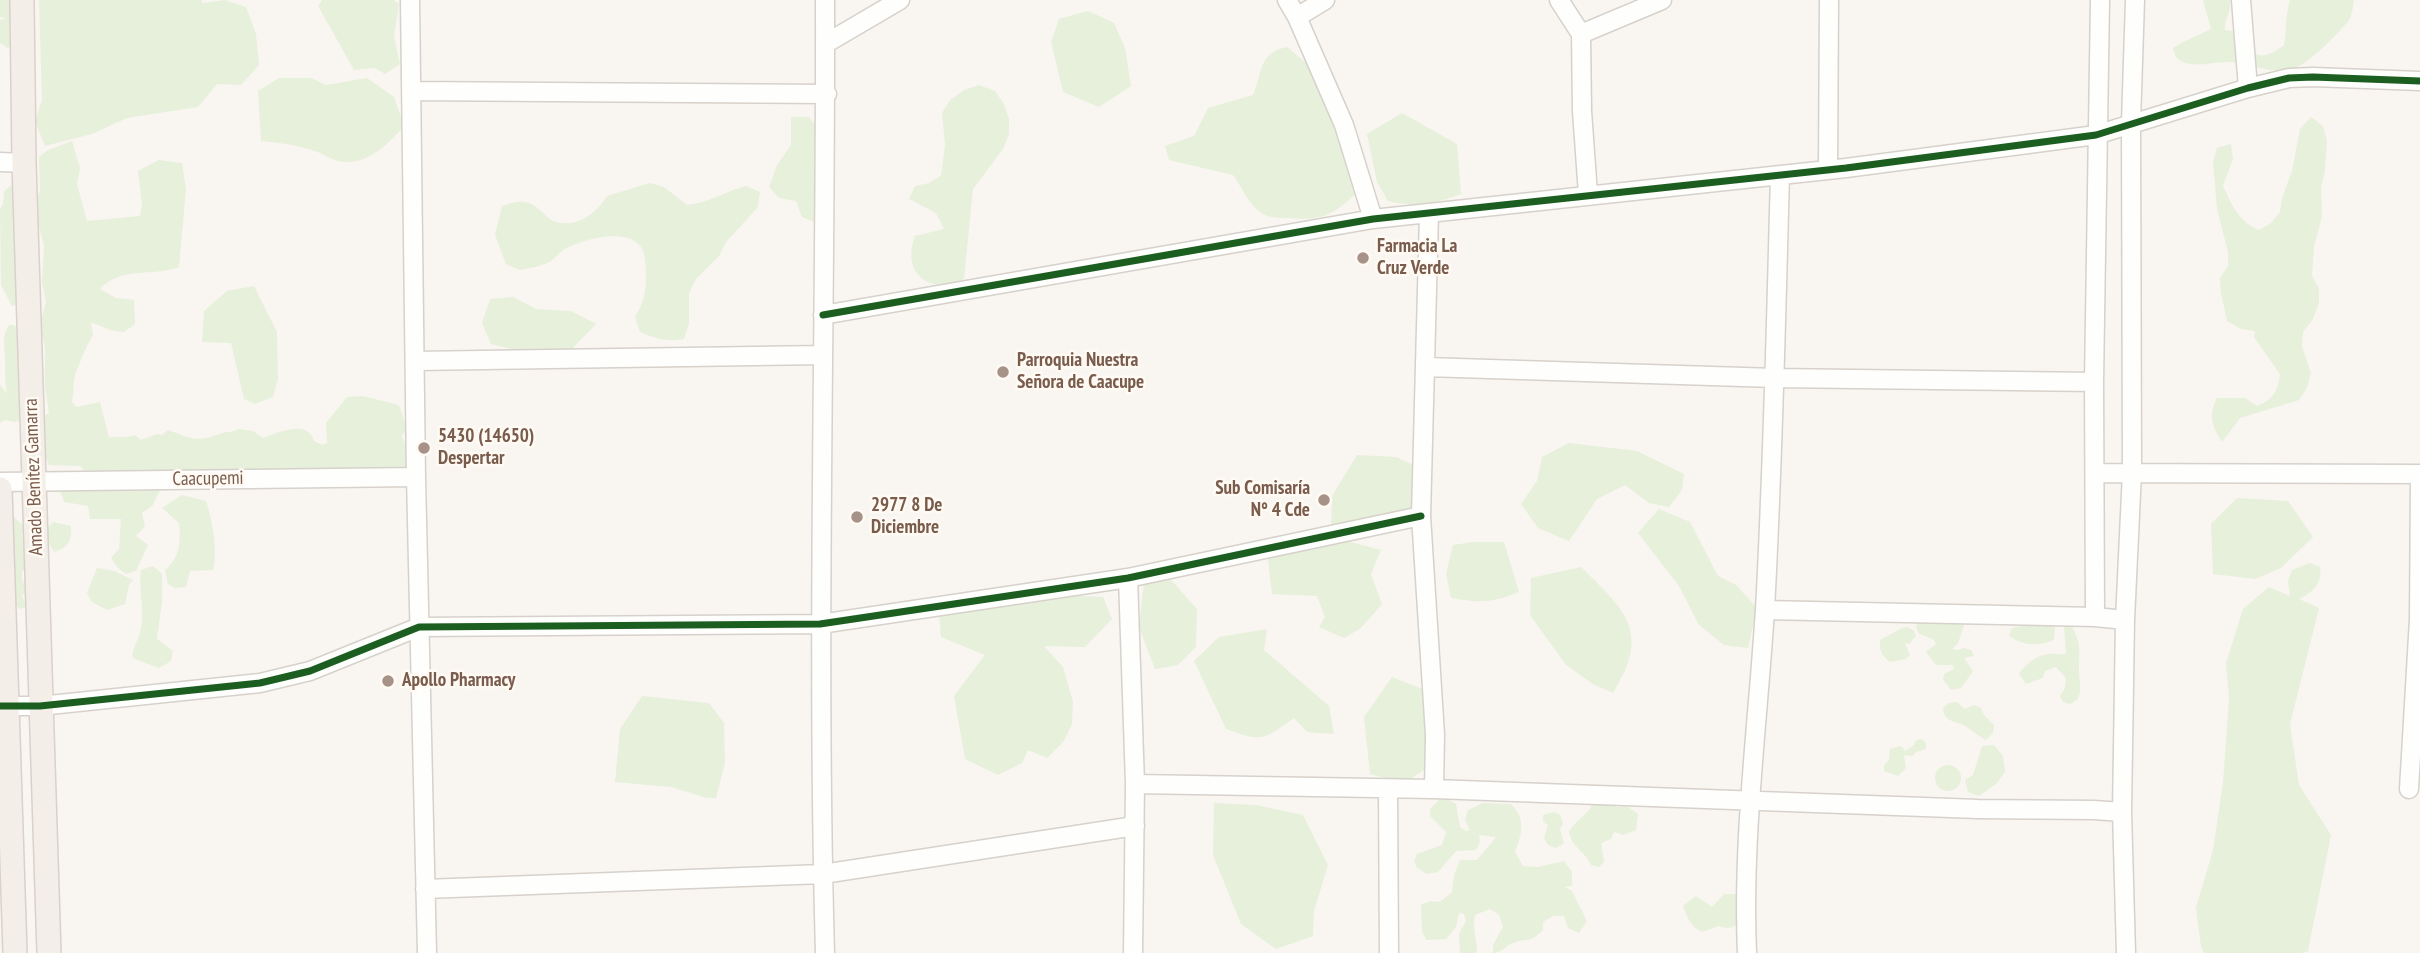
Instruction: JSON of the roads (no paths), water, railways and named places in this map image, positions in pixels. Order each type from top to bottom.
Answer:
[{"type":"main road","name":"Amado Benítez Gamarra","points":[[22,0],[24,163],[49,953]]},
{"type":"main road","name":"Amado Benítez Gamarra","points":[[0,489],[3,706],[15,953]]},
{"type":"street","points":[[410,0],[416,477],[427,953]]},
{"type":"street","points":[[825,0],[827,94],[820,624],[825,953]]},
{"type":"street","points":[[825,44],[900,0]]},
{"type":"street","points":[[1287,0],[1344,125],[1373,219]]},
{"type":"street","points":[[1297,17],[1325,0]]},
{"type":"street","points":[[1559,0],[1581,34],[1582,111],[1588,194]]},
{"type":"street","points":[[1581,34],[1662,0]]},
{"type":"street","points":[[1828,170],[1829,0]]},
{"type":"street","points":[[2095,617],[2094,382],[2099,0]]},
{"type":"street","points":[[2126,953],[2122,813],[2125,620],[2132,472],[2131,123],[2135,0]]},
{"type":"street","points":[[2241,0],[2248,88]]},
{"type":"street","points":[[823,315],[1373,219],[1828,170],[2096,135],[2289,78],[2420,81]]},
{"type":"street","points":[[411,91],[827,94]]},
{"type":"street","points":[[0,162],[24,163]]},
{"type":"street","points":[[1747,953],[1746,899],[1765,610],[1775,378],[1780,175]]},
{"type":"street","points":[[1429,214],[1421,516],[1435,735],[1434,789]]},
{"type":"street","points":[[415,361],[822,355]]},
{"type":"street","points":[[1426,367],[1775,378],[2094,382]]},
{"type":"street","points":[[2095,473],[2420,474],[2416,727],[2409,789]]},
{"type":"street","name":"Caacupemi","points":[[0,482],[416,477]]},
{"type":"street","points":[[3,706],[40,706],[260,683],[310,671],[419,627],[820,624],[1128,578],[1421,516]]},
{"type":"street","points":[[1128,578],[1135,784],[1133,953]]},
{"type":"street","points":[[1765,610],[2095,617],[2125,620]]},
{"type":"street","points":[[1135,784],[1434,789],[2122,813]]},
{"type":"street","points":[[1388,789],[1389,953]]},
{"type":"street","points":[[425,889],[823,874],[1135,826]]},
{"type":"place","name":"Farmacia La Cruz Verde","points":[[1363,258]]},
{"type":"place","name":"Parroquia Nuestra Señora de Caacupe","points":[[1003,372]]},
{"type":"place","name":"5430 (14650) Despertar","points":[[424,448]]},
{"type":"place","name":"Sub Comisaría N° 4 Cde","points":[[1324,500]]},
{"type":"place","name":"2977 8 De Diciembre","points":[[857,517]]},
{"type":"place","name":"Apollo Pharmacy","points":[[388,681]]}]
